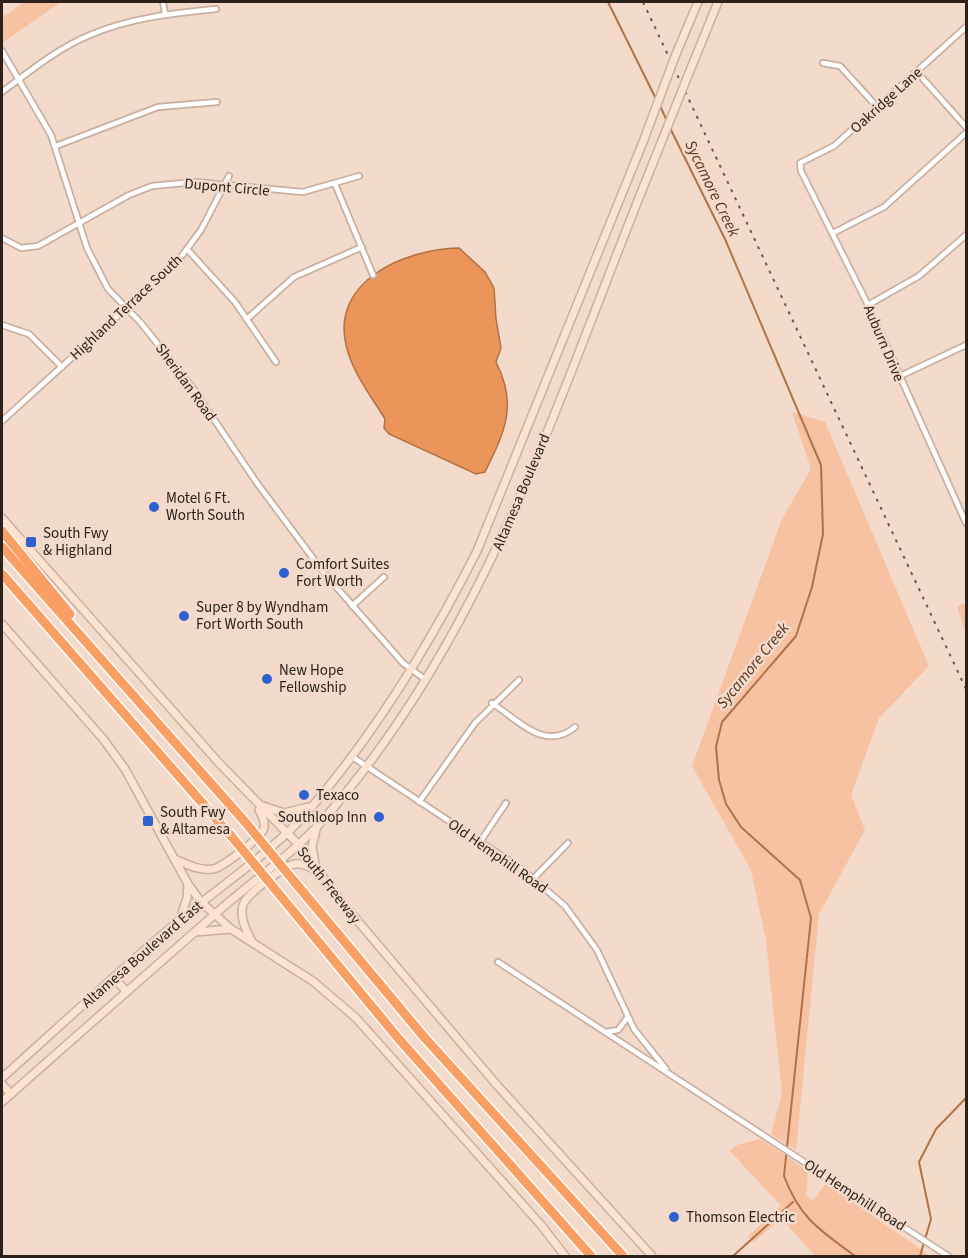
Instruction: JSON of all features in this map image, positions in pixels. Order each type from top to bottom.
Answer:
[{"type":"highway","points":[[2,531],[122,671],[125,683]]},
{"type":"highway","name":"South Freeway","points":[[2,547],[125,683],[246,823],[431,1046],[623,1257]]},
{"type":"highway","points":[[2,576],[232,837],[398,1038],[591,1257]]},
{"type":"main road","name":"Altamesa Boulevard","points":[[285,833],[312,806],[351,756],[411,669],[447,609],[477,551],[698,2]]},
{"type":"main road","name":"Altamesa Boulevard","points":[[214,915],[318,826],[366,766],[426,680],[453,636],[498,549],[718,2]]},
{"type":"main road","name":"South Freeway","points":[[2,518],[255,802],[298,844],[357,921],[489,1076],[652,1257]]},
{"type":"main road","points":[[2,624],[104,740],[125,769],[177,860],[188,884],[201,902],[231,929],[314,982],[357,1018],[541,1225],[565,1257]]},
{"type":"main road","points":[[255,802],[284,813],[312,806]]},
{"type":"main road","points":[[177,860],[204,869],[215,868],[229,861],[264,828],[263,817],[255,802]]},
{"type":"main road","points":[[315,865],[312,847],[318,826]]},
{"type":"main road","name":"Altamesa Boulevard East","points":[[2,1078],[179,921],[285,833]]},
{"type":"main road","points":[[253,945],[242,912],[243,905],[251,893],[289,866],[296,864],[310,867],[325,879]]},
{"type":"main road","points":[[179,921],[187,898],[188,884]]},
{"type":"main road","name":"Altamesa Boulevard East","points":[[2,1102],[214,915]]},
{"type":"main road","points":[[195,932],[231,929]]},
{"type":"main road","points":[[114,978],[127,992]]},
{"type":"main road","points":[[2,1084],[11,1094]]},
{"type":"street","points":[[163,2],[165,14]]},
{"type":"street","points":[[2,92],[89,35],[126,22],[165,14],[216,9]]},
{"type":"street","name":"Oakridge Lane","points":[[800,163],[834,146],[966,27]]},
{"type":"street","name":"Sheridan Road","points":[[2,51],[20,79],[56,146],[79,223],[97,271],[108,289],[192,387],[257,483],[352,606],[411,669],[426,680]]},
{"type":"street","points":[[823,63],[840,66],[878,108]]},
{"type":"street","points":[[917,72],[966,127]]},
{"type":"street","points":[[56,146],[158,108],[216,102]]},
{"type":"street","points":[[833,233],[884,207],[966,133]]},
{"type":"street","name":"Auburn Drive","points":[[800,163],[801,171],[867,305],[966,523]]},
{"type":"street","name":"Highland Terrace South","points":[[2,421],[158,282],[187,249],[229,176]]},
{"type":"street","name":"Dupont Circle","points":[[2,238],[13,246],[29,249],[129,195],[152,186],[195,182],[294,192],[335,184],[359,176]]},
{"type":"street","points":[[335,184],[373,275]]},
{"type":"street","points":[[867,305],[919,276],[966,235]]},
{"type":"street","points":[[248,318],[294,277],[362,247]]},
{"type":"street","points":[[187,249],[248,318],[276,362]]},
{"type":"street","points":[[2,325],[29,334],[62,367]]},
{"type":"street","points":[[898,377],[966,345]]},
{"type":"street","points":[[352,606],[384,577]]},
{"type":"street","points":[[419,802],[475,723],[492,703],[519,680]]},
{"type":"street","points":[[492,703],[546,737],[561,736],[575,727]]},
{"type":"street","name":"Old Hemphill Road","points":[[351,756],[534,878],[565,906],[586,932],[627,1018],[646,1047],[672,1076]]},
{"type":"street","points":[[480,842],[506,803]]},
{"type":"street","points":[[534,878],[568,843]]},
{"type":"street","name":"Old Hemphill Road","points":[[498,962],[948,1257]]},
{"type":"street","points":[[606,1032],[618,1030],[627,1018]]},
{"type":"shaded area","points":[[24,2],[61,2],[2,43],[2,18]]},
{"type":"shaded area","points":[[459,248],[485,272],[494,288],[501,348],[496,362],[503,377],[507,405],[503,431],[498,444],[485,472],[476,474],[389,434],[384,428],[385,419],[357,374],[349,355],[344,322],[350,303],[361,286],[377,272],[417,254]]},
{"type":"shaded area","points":[[792,412],[825,422],[929,666],[879,718],[851,795],[865,830],[819,914],[796,1150],[771,1134],[782,1094],[766,940],[751,870],[692,766],[782,519],[811,469]]},
{"type":"shaded area","points":[[966,603],[966,635],[957,606]]},
{"type":"shaded area","points":[[760,1139],[808,1171],[806,1195],[813,1201],[826,1183],[930,1256],[815,1256],[781,1218],[753,1243],[748,1236],[781,1206],[730,1151],[737,1145]]},
{"type":"waterway","name":"Sycamore Creek","points":[[608,2],[657,101]]},
{"type":"waterway","name":"Sycamore Creek","points":[[660,106],[668,123]]},
{"type":"waterway","name":"Sycamore Creek","points":[[670,128],[725,239],[821,465],[823,534],[812,587],[796,636],[722,722],[716,747],[719,780],[726,804],[741,827],[800,880],[811,918],[784,1176],[790,1191],[804,1213],[821,1231],[855,1256]]},
{"type":"waterway","points":[[920,1256],[931,1219],[919,1162],[936,1129],[966,1098]]},
{"type":"waterway","points":[[733,1256],[793,1202]]},
{"type":"railway","points":[[643,2],[966,689]]},
{"type":"place","name":"Motel 6 Ft. Worth South","points":[[154,507]]},
{"type":"place","name":"South Fwy & Highland","points":[[31,542]]},
{"type":"place","name":"Comfort Suites Fort Worth","points":[[284,573]]},
{"type":"place","name":"Super 8 by Wyndham Fort Worth South","points":[[184,616]]},
{"type":"place","name":"New Hope Fellowship","points":[[267,679]]},
{"type":"place","name":"Texaco","points":[[304,795]]},
{"type":"place","name":"Southloop Inn","points":[[379,817]]},
{"type":"place","name":"South Fwy & Altamesa","points":[[148,821]]},
{"type":"place","name":"Thomson Electric","points":[[674,1217]]}]
